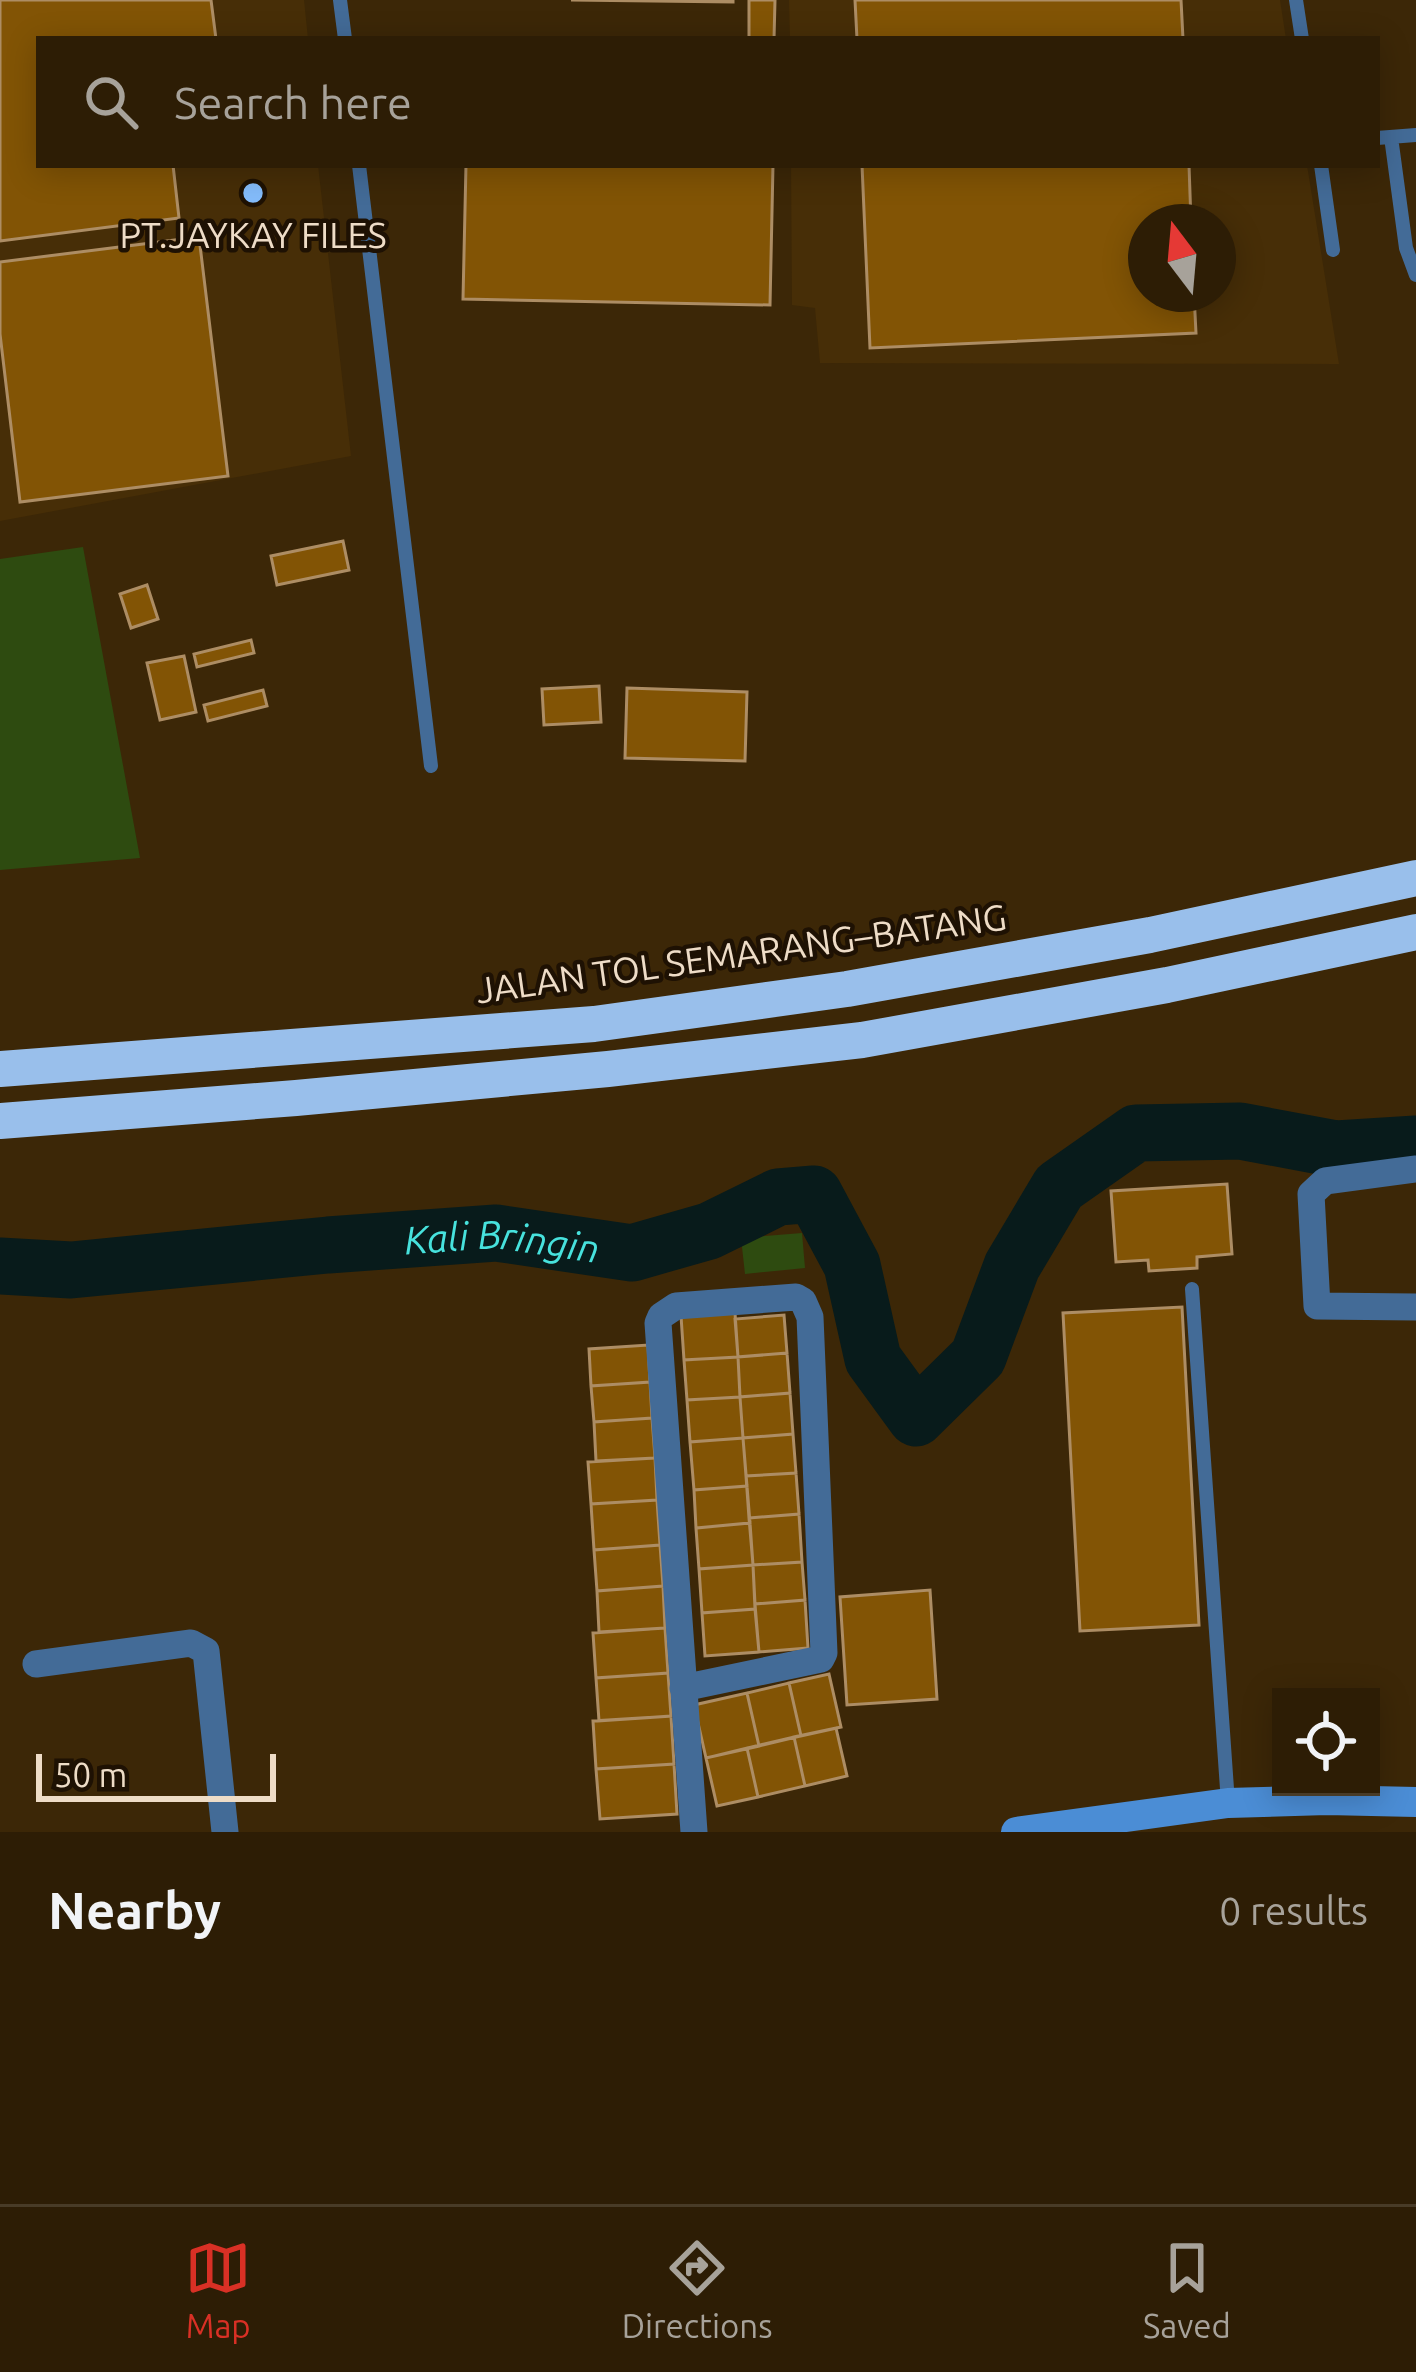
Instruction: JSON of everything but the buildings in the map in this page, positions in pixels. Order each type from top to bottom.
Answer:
[{"type":"highway","name":"JALAN TOL SEMARANG–BATANG","points":[[0,1070],[594,1024],[847,989],[1150,934],[1416,878]]},
{"type":"highway","points":[[0,1121],[474,1082],[862,1040],[1167,985],[1416,932]]},
{"type":"street","points":[[1416,1169],[1324,1181],[1311,1194],[1317,1306],[1416,1307]]},
{"type":"street","points":[[682,1688],[821,1659],[824,1653],[810,1317],[796,1297],[676,1306],[658,1323],[682,1688],[694,1832]]},
{"type":"street","points":[[36,1664],[191,1642],[206,1651],[224,1832]]},
{"type":"street","points":[[1016,1832],[1228,1803],[1416,1802]]},
{"type":"lane","points":[[340,0],[344,36]]},
{"type":"lane","points":[[1296,0],[1302,36]]},
{"type":"lane","points":[[1416,135],[1384,138],[1416,275]]},
{"type":"lane","points":[[359,168],[431,766]]},
{"type":"lane","points":[[1321,168],[1333,250]]},
{"type":"lane","points":[[1192,1289],[1228,1803]]},
{"type":"shaded area","points":[[0,0],[304,0],[308,36],[36,36],[36,168],[318,168],[351,456],[0,521]]},
{"type":"shaded area","points":[[789,0],[1280,0],[1286,36],[790,36]]},
{"type":"shaded area","points":[[791,168],[1307,168],[1339,364],[820,363],[815,308],[792,305]]},
{"type":"green space","points":[[83,547],[140,858],[0,870],[0,559]]},
{"type":"green space","points":[[802,1233],[805,1268],[745,1274],[741,1238]]},
{"type":"waterway","name":"Kali Bringin","points":[[0,1266],[71,1270],[496,1233],[632,1253],[709,1231],[778,1197],[814,1194],[852,1265],[873,1359],[916,1418],[978,1357],[1012,1266],[1059,1187],[1136,1133],[1240,1131],[1336,1149],[1416,1144]]},
{"type":"place","name":"PT.JAYKAY FILES","points":[[253,193]]}]
